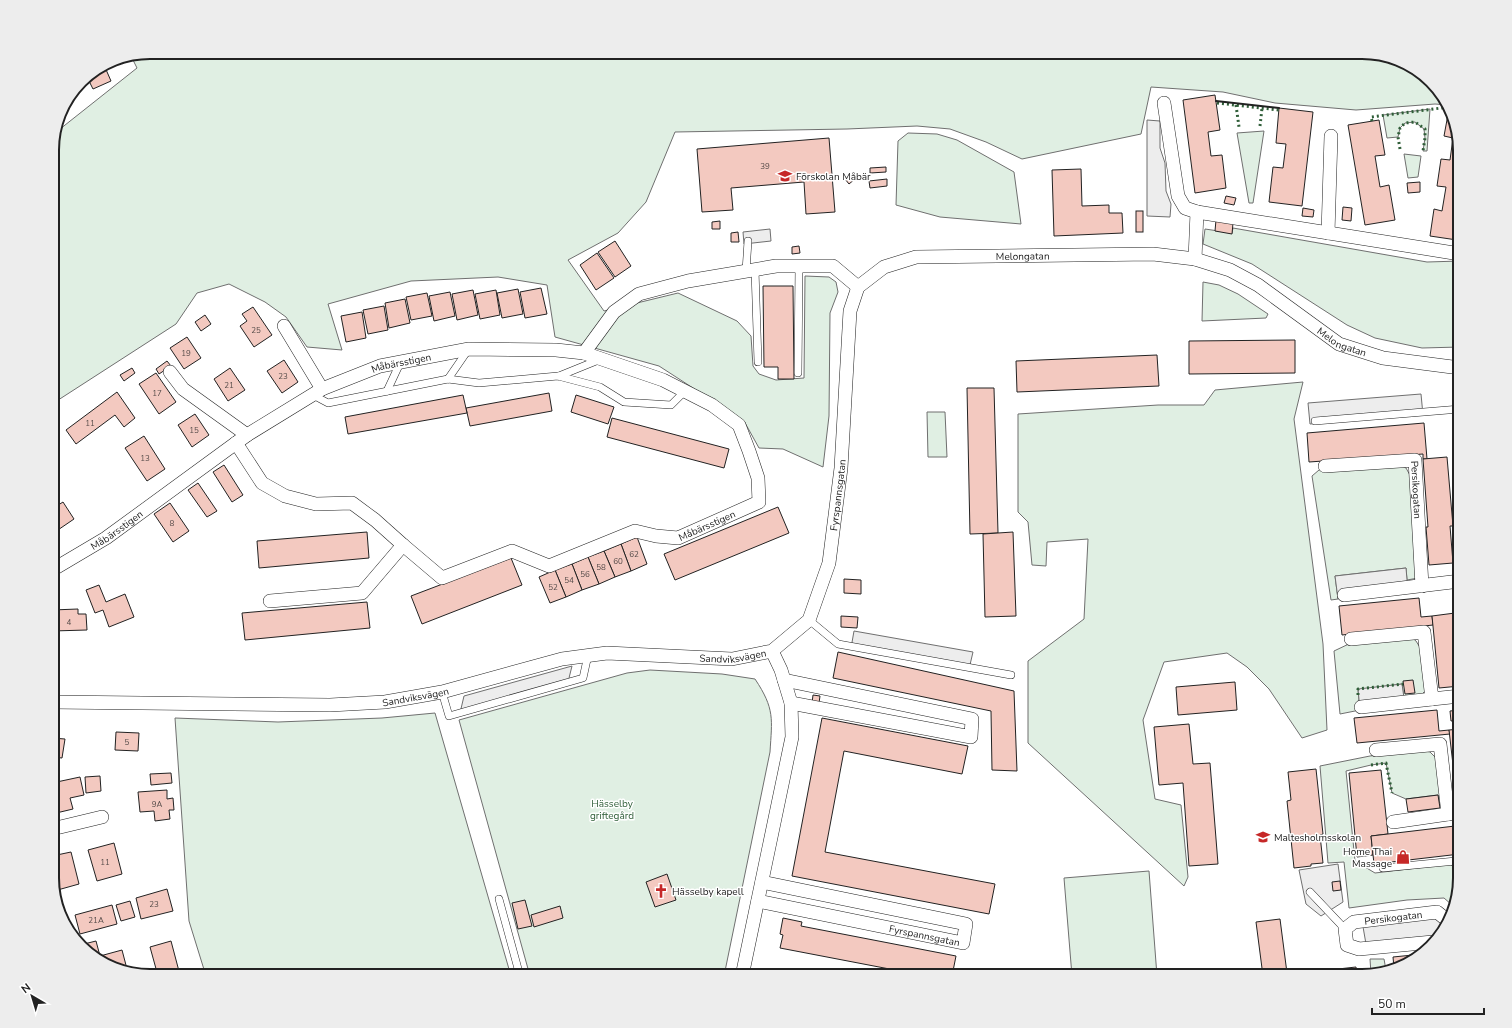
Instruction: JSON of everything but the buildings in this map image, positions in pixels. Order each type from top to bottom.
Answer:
[{"type":"street","points":[[1164,103],[1178,196],[1186,208],[1198,212],[1453,253]]},
{"type":"street","points":[[1328,233],[1331,136]]},
{"type":"street","points":[[1195,259],[1198,212]]},
{"type":"street","name":"Melongatan","points":[[858,287],[884,267],[916,257],[1153,254],[1195,259],[1230,270],[1258,285],[1339,344],[1383,358],[1453,367]]},
{"type":"street","points":[[584,353],[614,312],[639,294],[688,281],[776,266],[833,266],[858,287]]},
{"type":"street","name":"Fyrspannsgatan","points":[[809,620],[829,563],[841,468],[850,311],[858,287]]},
{"type":"street","points":[[284,326],[318,392]]},
{"type":"street","name":"Måbärsstigen","points":[[59,566],[106,538],[236,443],[247,435],[318,392],[380,366],[469,349],[556,350],[584,353],[663,380],[712,405],[739,425],[758,478],[759,502],[678,538],[656,536],[635,531],[549,566],[512,551],[442,578],[375,520],[352,503],[316,504],[285,496],[262,483],[236,443]]},
{"type":"street","points":[[170,372],[183,389],[247,435]]},
{"type":"street","name":"Persikogatan","points":[[1325,466],[1415,460],[1422,586]]},
{"type":"street","points":[[270,601],[362,593],[403,545]]},
{"type":"street","points":[[1344,594],[1453,582]]},
{"type":"street","points":[[743,969],[792,737],[791,703],[781,670],[772,651],[809,620]]},
{"type":"street","points":[[1351,639],[1424,632],[1432,699]]},
{"type":"street","name":"Sandviksvägen","points":[[59,702],[330,705],[385,702],[442,692],[549,662],[588,655],[607,653],[732,659],[772,651]]},
{"type":"street","points":[[784,680],[972,718],[971,737],[791,703]]},
{"type":"street","points":[[1361,707],[1453,697]]},
{"type":"street","points":[[1376,750],[1440,744],[1453,809]]},
{"type":"street","points":[[1393,822],[1453,814]]},
{"type":"street","points":[[59,827],[102,817]]},
{"type":"street","name":"Fyrspannsgatan","points":[[758,901],[962,943],[966,924],[762,882]]},
{"type":"street","name":"Persikogatan","points":[[1345,929],[1354,922],[1437,912],[1444,918]]},
{"type":"street","points":[[1345,929],[1347,945],[1359,949],[1425,943]]},
{"type":"lane","points":[[748,241],[758,362]]},
{"type":"lane","points":[[798,373],[799,266]]},
{"type":"lane","points":[[448,379],[469,349]]},
{"type":"lane","points":[[318,392],[328,403],[448,379],[479,383],[558,376],[602,359]]},
{"type":"lane","points":[[386,391],[401,361]]},
{"type":"lane","points":[[558,376],[600,387],[624,402],[670,405],[685,391]]},
{"type":"lane","points":[[1315,421],[1453,410]]},
{"type":"lane","points":[[809,620],[838,644],[1011,675]]},
{"type":"lane","points":[[442,692],[450,716],[583,678],[588,655]]},
{"type":"lane","points":[[1383,868],[1453,861]]},
{"type":"lane","points":[[1310,892],[1345,929]]},
{"type":"lane","points":[[499,899],[518,969]]},
{"type":"green space","points":[[150,59],[1362,59],[1391,64],[1413,74],[1430,90],[1441,104],[1356,110],[1275,103],[1223,92],[1151,87],[1141,134],[1022,159],[986,142],[950,129],[917,126],[847,129],[675,132],[646,202],[618,233],[568,260],[604,311],[678,293],[737,321],[751,336],[753,366],[759,374],[776,380],[804,378],[805,276],[829,277],[836,282],[838,292],[830,313],[829,416],[823,467],[783,449],[759,448],[744,421],[659,366],[555,337],[547,285],[498,277],[411,281],[328,304],[342,350],[307,347],[286,317],[265,302],[229,284],[197,293],[176,324],[59,399],[59,144],[62,128],[137,68],[133,61]]},
{"type":"green space","points":[[1430,109],[1427,151],[1423,151],[1425,138],[1424,129],[1415,122],[1405,123],[1400,128],[1398,137],[1387,138],[1383,115]]},
{"type":"green space","points":[[1264,131],[1253,203],[1249,203],[1237,133]]},
{"type":"green space","points":[[908,133],[937,134],[957,140],[1014,172],[1021,224],[940,217],[896,205],[898,141]]},
{"type":"green space","points":[[1404,154],[1421,156],[1418,177],[1408,178]]},
{"type":"green space","points":[[1233,228],[1427,262],[1453,261],[1453,347],[1422,348],[1375,338],[1347,325],[1252,264],[1203,244],[1205,229],[1232,233]]},
{"type":"green space","points":[[1203,282],[1219,285],[1238,294],[1268,314],[1266,318],[1202,321]]},
{"type":"green space","points":[[1303,382],[1294,419],[1323,644],[1327,730],[1302,738],[1269,689],[1247,667],[1227,653],[1164,662],[1143,720],[1155,799],[1181,805],[1188,877],[1184,886],[1028,743],[1028,661],[1084,619],[1088,539],[1047,542],[1046,566],[1032,565],[1028,522],[1018,512],[1018,414],[1158,405],[1204,405],[1215,390]]},
{"type":"green space","points":[[927,412],[945,412],[947,457],[928,457]]},
{"type":"green space","points":[[1396,463],[1406,468],[1411,477],[1418,578],[1407,580],[1406,568],[1335,576],[1338,599],[1331,600],[1312,476],[1319,470]]},
{"type":"green space","points":[[1411,637],[1416,641],[1421,649],[1426,690],[1420,696],[1404,698],[1402,684],[1358,690],[1360,710],[1340,714],[1334,651],[1353,642]]},
{"type":"green space","name":"Hässelby griftegård","points":[[650,670],[722,674],[755,679],[766,698],[769,707],[771,714],[770,752],[725,969],[528,969],[459,720],[627,673]]},
{"type":"green space","points":[[435,713],[509,969],[204,969],[189,921],[175,718],[278,722],[382,718]]},
{"type":"green space","points":[[1421,750],[1430,752],[1438,760],[1443,802],[1439,803],[1438,795],[1406,799],[1392,793],[1386,763],[1346,771],[1355,861],[1375,873],[1450,864],[1453,866],[1453,878],[1450,903],[1444,898],[1407,900],[1349,908],[1344,862],[1328,863],[1320,766],[1370,756]]},
{"type":"green space","points":[[1149,871],[1156,969],[1071,969],[1064,878]]},
{"type":"green space","points":[[1370,959],[1384,959],[1385,966],[1371,968]]},
{"type":"shaded area","points":[[1147,120],[1160,121],[1160,148],[1165,163],[1166,191],[1171,204],[1170,217],[1147,216]]},
{"type":"shaded area","points":[[770,229],[771,241],[744,244],[743,232]]},
{"type":"shaded area","points":[[1421,394],[1423,415],[1310,424],[1308,403]]},
{"type":"shaded area","points":[[1406,568],[1408,591],[1338,599],[1335,576]]},
{"type":"shaded area","points":[[854,631],[973,652],[969,669],[851,648]]},
{"type":"shaded area","points":[[572,666],[568,682],[460,713],[464,696]]},
{"type":"shaded area","points":[[1402,684],[1405,705],[1360,710],[1358,689]]},
{"type":"shaded area","points":[[1338,864],[1343,902],[1321,916],[1306,904],[1299,870]]},
{"type":"shaded area","points":[[1441,913],[1442,922],[1432,936],[1366,944],[1362,921]]},
{"type":"hedge","points":[[1217,103],[1279,110]]},
{"type":"hedge","points":[[1236,105],[1239,127]]},
{"type":"hedge","points":[[1260,126],[1262,108]]},
{"type":"hedge","points":[[1372,121],[1371,117],[1443,108]]},
{"type":"hedge","points":[[1400,149],[1398,137],[1400,128],[1405,123],[1415,122],[1425,129],[1423,151]]},
{"type":"hedge","points":[[1358,695],[1358,689],[1403,684]]},
{"type":"hedge","points":[[1371,765],[1386,763],[1392,793]]},
{"type":"wall","points":[[1216,101],[1279,108]]},
{"type":"place","name":"Förskolan Måbär","points":[[785,176]]},
{"type":"place","name":"Maltesholmsskolan","points":[[1263,837]]},
{"type":"place","name":"Home Thai Massage","points":[[1403,857]]},
{"type":"place","name":"Hässelby kapell","points":[[661,891]]}]
